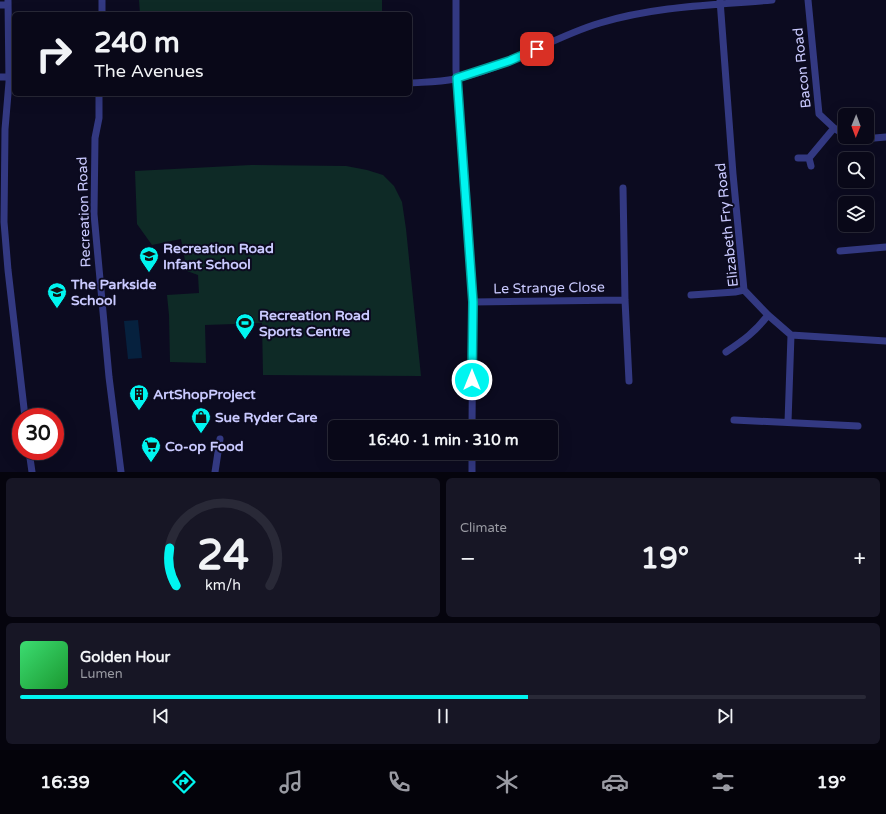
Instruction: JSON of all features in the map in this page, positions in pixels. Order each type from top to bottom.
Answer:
[{"type":"street","points":[[102,0],[102,12]]},
{"type":"street","points":[[456,0],[456,70],[473,302],[472,420]]},
{"type":"street","points":[[412,83],[434,82],[457,78],[509,61],[579,30],[600,23],[650,12],[720,2],[772,0]]},
{"type":"street","name":"Bacon Road","points":[[808,0],[819,114],[838,131]]},
{"type":"street","points":[[0,5],[8,2],[11,77],[5,128],[4,222],[24,408]]},
{"type":"street","name":"Elizabeth Fry Road","points":[[720,2],[733,174],[744,290],[768,315],[791,335]]},
{"type":"street","points":[[0,77],[11,77]]},
{"type":"street","name":"Recreation Road","points":[[99,96],[99,118],[95,138],[94,214],[109,377],[121,472]]},
{"type":"street","points":[[809,158],[834,128]]},
{"type":"street","name":"Bacon Road","points":[[874,138],[886,137]]},
{"type":"street","points":[[798,158],[809,158]]},
{"type":"street","points":[[809,158],[811,166]]},
{"type":"street","name":"Le Strange Close","points":[[623,188],[629,381]]},
{"type":"street","points":[[840,251],[886,247]]},
{"type":"street","points":[[691,295],[744,290]]},
{"type":"street","name":"Le Strange Close","points":[[473,302],[626,300]]},
{"type":"street","points":[[726,352],[746,339],[759,327],[768,315]]},
{"type":"street","points":[[788,422],[791,335],[886,341]]},
{"type":"street","points":[[734,420],[858,426]]},
{"type":"street","points":[[215,472],[220,439]]},
{"type":"street","points":[[30,460],[32,472]]},
{"type":"street","points":[[472,460],[472,472]]},
{"type":"green space","points":[[139,0],[382,0],[382,12],[140,12]]},
{"type":"green space","points":[[251,165],[346,166],[383,175],[394,186],[402,202],[406,229],[421,376],[263,375],[262,323],[205,325],[206,363],[170,362],[167,295],[199,293],[198,275],[187,271],[181,239],[152,245],[137,224],[135,171]]},
{"type":"water","points":[[138,320],[142,358],[128,359],[124,321]]},
{"type":"place","name":"Recreation Road Infant School","points":[[149,273]]},
{"type":"place","name":"The Parkside School","points":[[57,309]]},
{"type":"place","name":"Recreation Road Sports Centre","points":[[245,340]]},
{"type":"place","name":"ArtShopProject","points":[[139,411]]},
{"type":"place","name":"Sue Ryder Care","points":[[201,434]]},
{"type":"place","name":"Co-op Food","points":[[151,463]]},
{"type":"route","points":[[472,380],[473,302],[457,78],[476,73],[537,49]]}]
